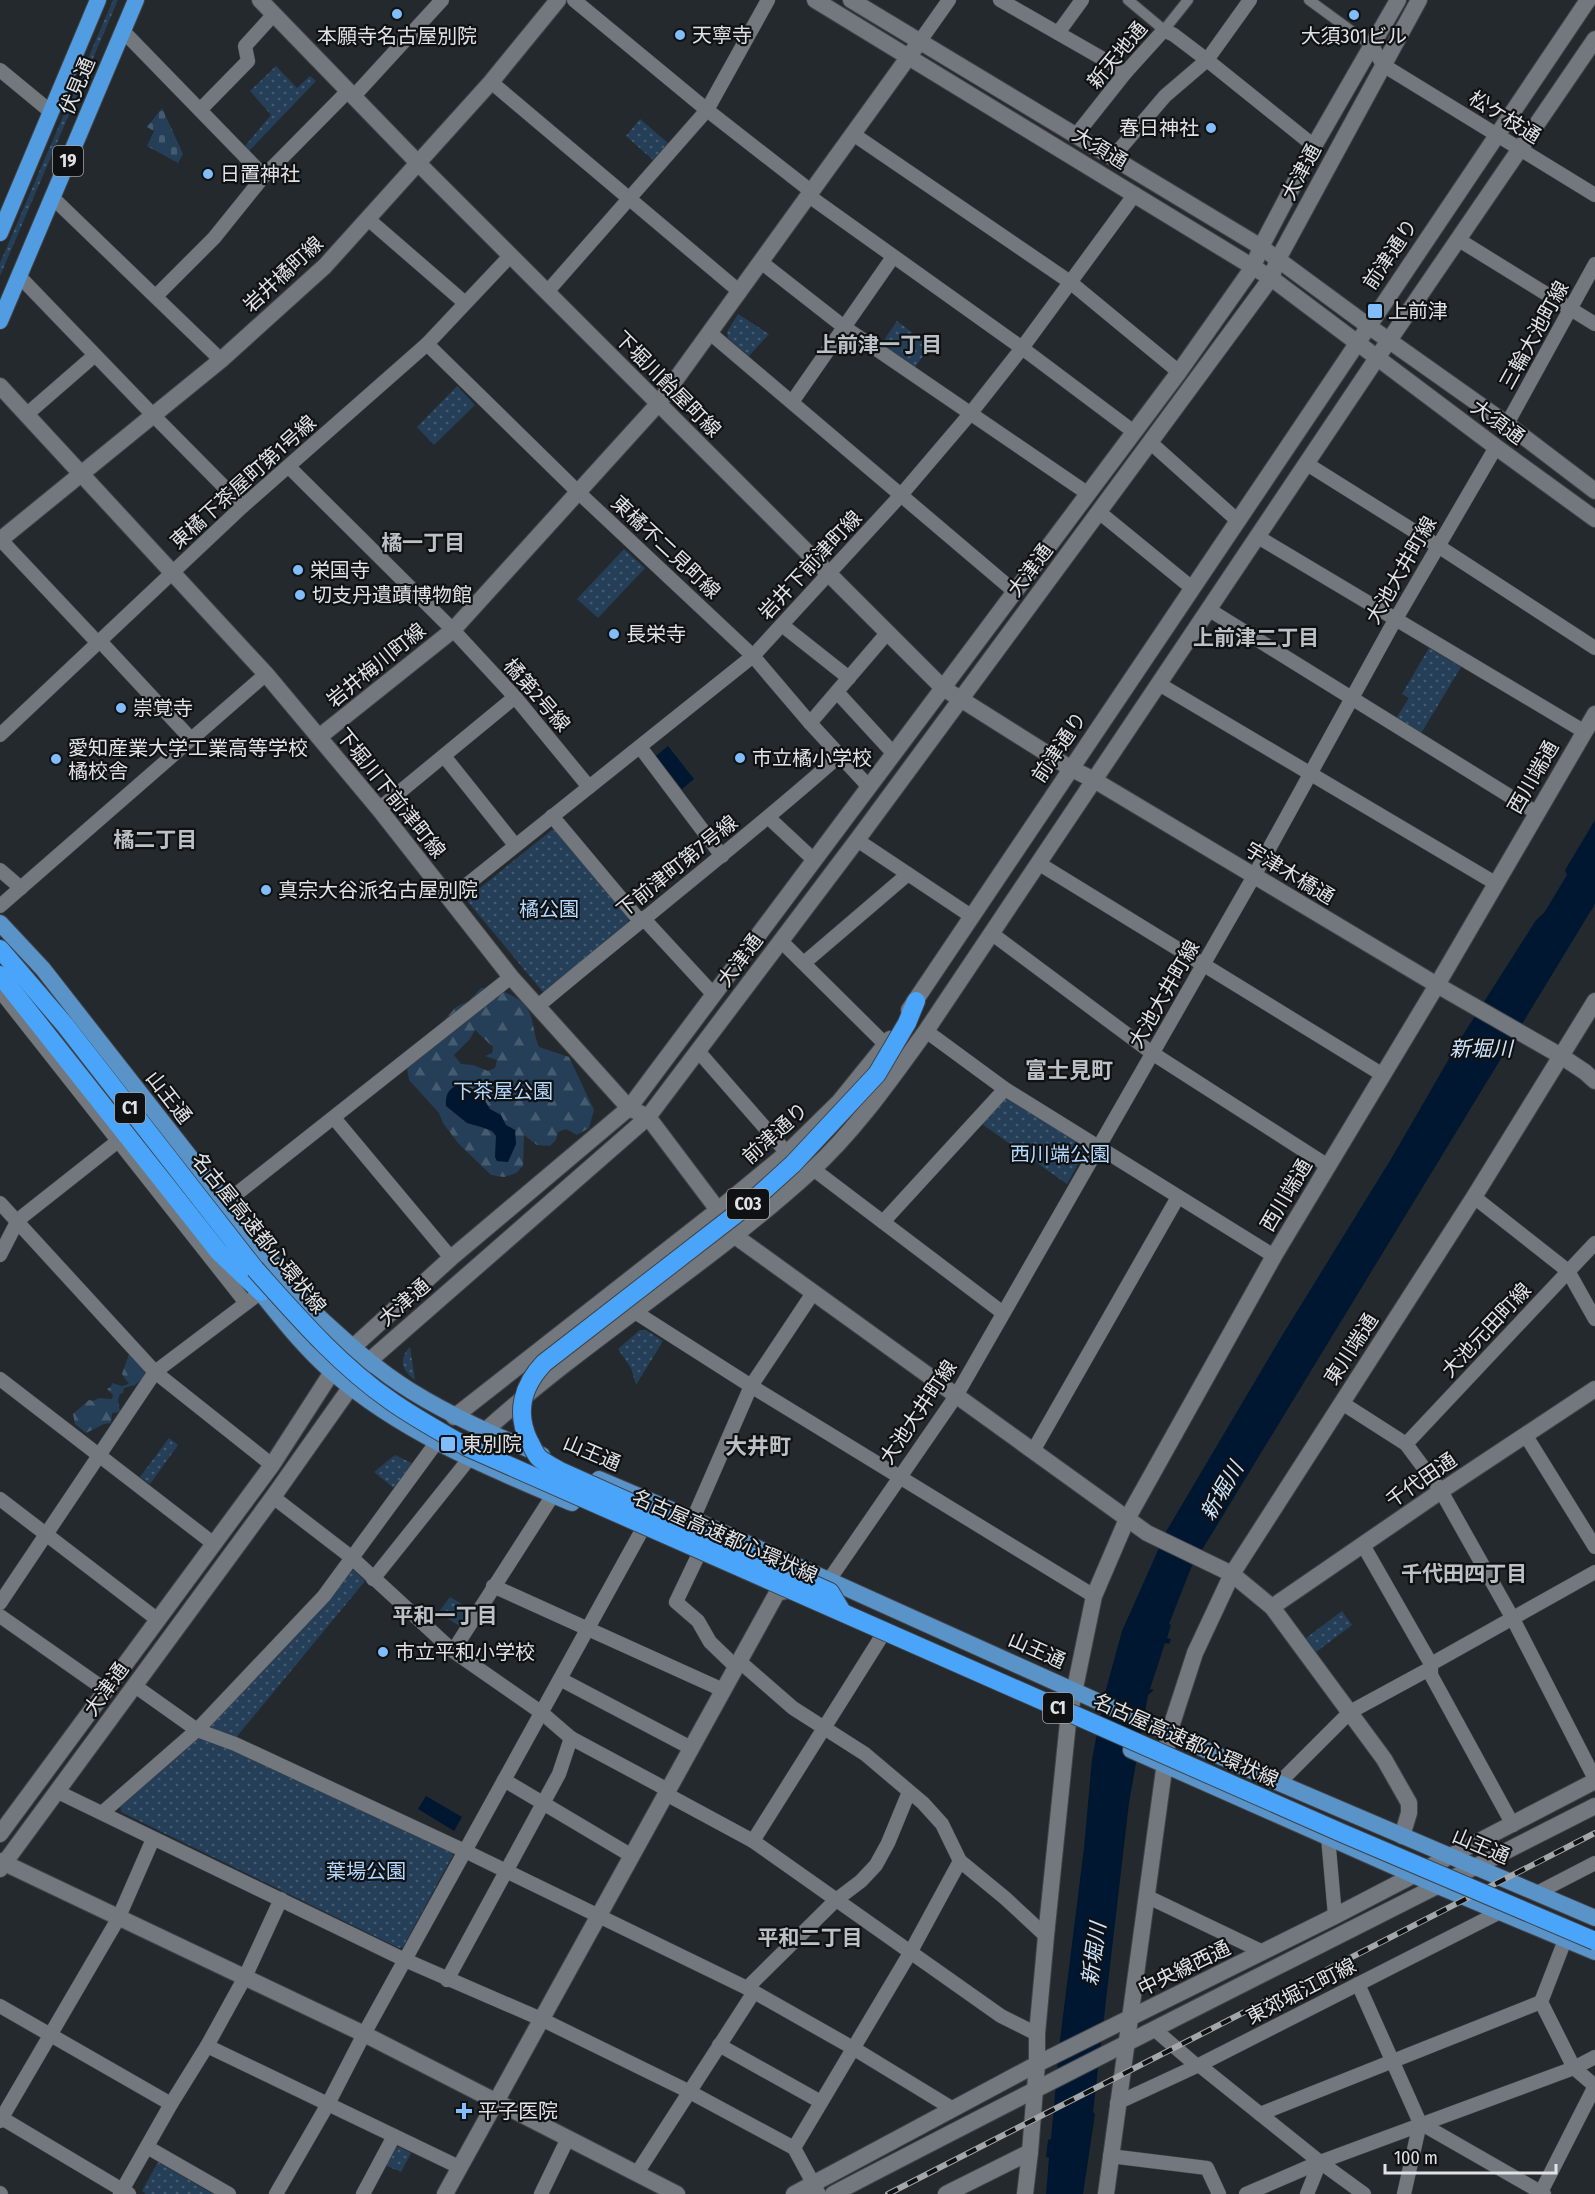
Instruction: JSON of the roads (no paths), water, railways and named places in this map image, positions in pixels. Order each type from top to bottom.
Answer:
[{"type":"highway","name":"伏見通","points":[[0,233],[4,215],[51,112],[98,0]]},
{"type":"highway","name":"伏見通","points":[[0,321],[136,0]]},
{"type":"highway","name":"名古屋高速都心環状線","points":[[0,949],[65,1025],[255,1269],[318,1339],[383,1395],[467,1447],[1353,1838],[1595,1941]]},
{"type":"highway","points":[[0,975],[253,1297]]},
{"type":"highway","name":"C03","points":[[842,1612],[830,1592],[560,1471],[539,1458],[530,1443],[521,1408],[523,1396],[534,1373],[544,1363],[749,1204],[793,1164],[877,1074],[907,1023],[916,1001]]},
{"type":"main road","name":"山王通","points":[[0,923],[43,969],[305,1304],[352,1348],[409,1390],[454,1417],[485,1431],[693,1519],[1279,1783],[1595,1918]]},
{"type":"main road","points":[[0,966],[21,989],[253,1297],[296,1335],[332,1372],[391,1415],[436,1443],[469,1460],[641,1532],[1415,1876],[1595,1952]]},
{"type":"street","name":"下堀川飴屋町線","points":[[260,0],[510,256],[943,688],[1070,768]]},
{"type":"street","points":[[156,296],[214,238],[264,176],[351,94],[442,0]]},
{"type":"street","points":[[574,0],[810,194],[1134,432]]},
{"type":"street","points":[[547,292],[707,110],[768,0]]},
{"type":"street","name":"大須通","points":[[815,0],[1253,267],[1595,519]]},
{"type":"street","name":"大須通","points":[[851,0],[1261,247],[1367,326],[1507,424],[1595,491]]},
{"type":"street","points":[[920,41],[948,0]]},
{"type":"street","points":[[1000,0],[1126,72]]},
{"type":"street","points":[[1058,33],[1082,0]]},
{"type":"street","points":[[1128,0],[1314,146]]},
{"type":"street","name":"新天地通","points":[[1076,135],[1188,0]]},
{"type":"street","points":[[1113,157],[1165,96],[1207,60],[1250,0]]},
{"type":"street","points":[[1309,0],[1372,46],[1388,69]]},
{"type":"street","name":"大津通","points":[[0,1834],[272,1465],[332,1372],[352,1348],[451,1258],[629,1108],[1179,372],[1253,267],[1261,247],[1314,146],[1398,0]]},
{"type":"street","name":"大津通","points":[[1,1864],[58,1792],[369,1361],[648,1117],[857,840],[1271,279],[1278,259],[1388,69],[1419,0]]},
{"type":"street","name":"前津通り","points":[[454,1417],[718,1210],[787,1153],[839,1102],[886,1045],[1588,0]]},
{"type":"street","name":"岩井橘町線","points":[[0,540],[221,360],[325,266],[491,82],[550,2]]},
{"type":"street","points":[[200,110],[248,61],[245,46],[274,15]]},
{"type":"street","points":[[123,31],[264,176]]},
{"type":"street","points":[[485,1431],[519,1400],[735,1236],[813,1169],[872,1106],[926,1030],[1389,340],[1595,39]]},
{"type":"street","name":"岩井梅川町線","points":[[319,737],[453,630],[658,404],[920,41]]},
{"type":"street","name":"松ケ枝通","points":[[1388,69],[1595,195]]},
{"type":"street","points":[[0,70],[51,112]]},
{"type":"street","points":[[491,82],[740,292]]},
{"type":"street","points":[[853,134],[1070,282],[1179,372]]},
{"type":"street","name":"岩井下前津町線","points":[[449,899],[753,656],[901,495],[970,414],[1022,348],[1135,194]]},
{"type":"street","points":[[53,198],[221,360]]},
{"type":"street","points":[[368,219],[465,303]]},
{"type":"street","points":[[1459,240],[1595,324]]},
{"type":"street","name":"東橘下茶屋町第1号線","points":[[0,735],[243,506],[427,344],[510,256]]},
{"type":"street","points":[[792,402],[893,257]]},
{"type":"street","points":[[761,262],[844,327],[1087,493]]},
{"type":"street","name":"三輪大池町線","points":[[1507,424],[1595,264]]},
{"type":"street","points":[[19,276],[243,506]]},
{"type":"street","points":[[710,333],[1014,592]]},
{"type":"street","name":"東橘不二見町線","points":[[427,344],[578,492],[753,656],[839,756],[869,787]]},
{"type":"street","points":[[26,415],[95,355]]},
{"type":"street","name":"下堀川下前津町線","points":[[0,386],[266,674],[379,809],[511,977],[629,1108],[648,1117],[735,1236]]},
{"type":"street","points":[[1151,443],[1238,521]]},
{"type":"street","name":"大池大井町線","points":[[829,1580],[956,1396],[1254,876],[1395,620],[1496,447]]},
{"type":"street","points":[[1307,464],[1595,648]]},
{"type":"street","name":"橘第2号線","points":[[289,467],[453,630],[515,697],[589,787]]},
{"type":"street","points":[[1099,512],[1192,588]]},
{"type":"street","points":[[1258,537],[1584,732]]},
{"type":"street","points":[[0,540],[191,740]]},
{"type":"street","points":[[1208,609],[1538,813]]},
{"type":"street","points":[[782,625],[849,678]]},
{"type":"street","points":[[810,723],[888,632]]},
{"type":"street","points":[[0,906],[266,674]]},
{"type":"street","points":[[1159,684],[1495,883]]},
{"type":"street","points":[[837,692],[894,754]]},
{"type":"street","points":[[379,809],[515,697]]},
{"type":"street","name":"西川端通","points":[[1025,2194],[1041,2085],[1042,2062],[1037,2034],[1068,1722],[1094,1596],[1127,1519],[1274,1256],[1437,985],[1595,714]]},
{"type":"street","points":[[640,747],[722,856]]},
{"type":"street","points":[[444,756],[515,845]]},
{"type":"street","name":"下前津町第7号線","points":[[538,1006],[770,818],[839,756]]},
{"type":"street","name":"宇津木橋通","points":[[1070,768],[1561,1056]]},
{"type":"street","points":[[552,816],[642,920],[714,995]]},
{"type":"street","points":[[770,818],[814,860]]},
{"type":"street","points":[[857,840],[971,916]]},
{"type":"street","points":[[1038,863],[1383,1075]]},
{"type":"street","points":[[0,870],[21,888]]},
{"type":"street","points":[[804,963],[908,874]]},
{"type":"street","points":[[991,933],[1152,1053],[1328,1166]]},
{"type":"street","points":[[781,940],[886,1045]]},
{"type":"street","points":[[225,1203],[511,977]]},
{"type":"street","points":[[0,991],[118,1141],[253,1297],[155,1372],[0,1602]]},
{"type":"street","name":"東川端通","points":[[1106,2194],[1117,2103],[1120,2046],[1132,2017],[1169,1733],[1195,1653],[1232,1574],[1474,1197],[1595,1001]]},
{"type":"street","points":[[926,1030],[1005,1089],[1274,1256]]},
{"type":"street","points":[[698,1051],[787,1153]]},
{"type":"street","points":[[1561,1056],[1595,1081]]},
{"type":"street","points":[[883,1222],[1005,1089]]},
{"type":"street","points":[[334,1118],[451,1258]]},
{"type":"street","points":[[0,1255],[17,1222],[118,1141]]},
{"type":"street","points":[[813,1169],[1003,1313]]},
{"type":"street","points":[[1033,1451],[1178,1197]]},
{"type":"street","points":[[1474,1197],[1568,1271],[1595,1319]]},
{"type":"street","points":[[0,1203],[155,1372],[272,1465]]},
{"type":"street","points":[[735,1236],[1147,1533],[1232,1574],[1272,1607],[1384,1759],[1409,1803],[1409,1813],[1402,1836]]},
{"type":"street","name":"大池元田町線","points":[[1406,1444],[1595,1243]]},
{"type":"street","points":[[693,1519],[751,1386],[813,1293]]},
{"type":"street","points":[[635,1312],[751,1386],[1094,1596]]},
{"type":"street","points":[[0,1379],[214,1544]]},
{"type":"street","name":"千代田通","points":[[1272,1607],[1595,1389]]},
{"type":"street","points":[[1342,1403],[1406,1444],[1441,1491],[1513,1619],[1595,1780]]},
{"type":"street","points":[[1526,1436],[1595,1547]]},
{"type":"street","points":[[102,1813],[197,1730],[324,1596],[436,1443]]},
{"type":"street","points":[[373,1579],[469,1460]]},
{"type":"street","points":[[453,1651],[553,1495]]},
{"type":"street","points":[[273,1497],[351,1557],[453,1651],[542,1713],[571,1738],[753,1841],[1001,2016],[1037,2034]]},
{"type":"street","points":[[0,1499],[158,1620]]},
{"type":"street","points":[[276,2194],[328,2104],[364,2034],[641,1532]]},
{"type":"street","points":[[1363,1545],[1431,1666],[1431,1675],[1513,1825]]},
{"type":"street","points":[[697,1558],[676,1602],[698,1621],[710,1642],[793,1708],[865,1754],[923,1803],[942,1824],[960,1861],[1046,1936]]},
{"type":"street","points":[[1279,1783],[1350,1712],[1595,1572]]},
{"type":"street","points":[[448,2193],[459,2166],[777,1593],[829,1580]]},
{"type":"street","points":[[494,1586],[723,1690]]},
{"type":"street","points":[[0,1616],[107,1691]]},
{"type":"street","points":[[753,1841],[880,1639]]},
{"type":"street","points":[[560,1679],[691,1748]]},
{"type":"street","points":[[135,1686],[197,1730],[236,1744],[465,1851],[750,1990],[853,2048],[953,2109]]},
{"type":"street","points":[[447,1980],[559,1774],[571,1738]]},
{"type":"street","points":[[504,1780],[632,1856]]},
{"type":"street","name":"中央線西通","points":[[794,2194],[816,2189],[953,2109],[1042,2062],[1415,1876],[1595,1780]]},
{"type":"street","points":[[58,1792],[447,1980],[541,2019],[688,2091],[794,2148],[816,2189]]},
{"type":"street","points":[[637,2173],[719,2045],[750,1990],[836,1900],[861,1881],[876,1865],[888,1844],[909,1792]]},
{"type":"street","name":"中央線西通","points":[[833,2194],[1041,2085],[1595,1806]]},
{"type":"street","points":[[1328,1837],[1335,1916]]},
{"type":"street","points":[[153,1839],[118,1919],[1,2119],[124,2193],[147,2146],[245,1977],[281,1899]]},
{"type":"street","points":[[794,2148],[910,1953],[960,1861]]},
{"type":"street","points":[[1537,1893],[1595,1863]]},
{"type":"street","points":[[1,1864],[364,2034],[677,2194]]},
{"type":"street","points":[[1148,1897],[1263,1952]]},
{"type":"street","name":"東郊堀江町線","points":[[1117,2103],[1198,2066],[1502,1911]]},
{"type":"street","points":[[1260,2114],[1540,2002],[1565,1940]]},
{"type":"street","points":[[1358,1984],[1420,2123],[1542,2194],[1595,2086],[1574,2068],[1540,2002]]},
{"type":"street","points":[[0,2006],[171,2104]]},
{"type":"street","points":[[1154,2029],[1320,2162],[1364,2194]]},
{"type":"street","points":[[719,2045],[821,2102]]},
{"type":"street","points":[[207,2046],[459,2166]]},
{"type":"street","points":[[1246,2194],[1320,2162],[1420,2123],[1574,2068],[1595,2057]]},
{"type":"street","points":[[1404,2194],[1420,2123]]},
{"type":"street","points":[[363,2194],[394,2136]]},
{"type":"street","points":[[541,2194],[568,2138]]},
{"type":"street","points":[[147,2146],[229,2194]]},
{"type":"street","points":[[946,2194],[1030,2152]]},
{"type":"street","points":[[1110,2156],[1207,2168],[1220,2194]]},
{"type":"street","points":[[1307,2194],[1320,2162]]},
{"type":"water","points":[[668,746],[694,779],[682,789],[656,756]]},
{"type":"water","name":"新堀川","points":[[1595,820],[1595,904],[1191,1568],[1169,1624],[1171,1625],[1167,1638],[1171,1639],[1169,1644],[1165,1643],[1150,1689],[1154,1690],[1148,1695],[1129,1803],[1093,2112],[1095,2114],[1083,2194],[1046,2194],[1049,2158],[1046,2157],[1048,2140],[1051,2139],[1092,1759],[1105,1693],[1122,1631],[1167,1530],[1283,1334],[1391,1159],[1461,1038],[1567,875],[1565,870]]},
{"type":"water","points":[[461,1085],[471,1088],[482,1096],[490,1109],[501,1115],[506,1125],[515,1130],[516,1144],[508,1162],[497,1161],[495,1157],[496,1136],[492,1131],[467,1123],[446,1106],[449,1092],[453,1087]]},
{"type":"water","points":[[426,1796],[462,1817],[454,1831],[418,1809]]},
{"type":"railway","points":[[888,2194],[1595,1833]]},
{"type":"place","name":"本願寺名古屋別院","points":[[397,14]]},
{"type":"place","name":"大須301ビル","points":[[1354,15]]},
{"type":"place","name":"天寧寺","points":[[680,35]]},
{"type":"place","name":"春日神社","points":[[1211,128]]},
{"type":"place","name":"日置神社","points":[[208,174]]},
{"type":"place","name":"上前津","points":[[1375,311]]},
{"type":"place","name":"栄国寺","points":[[298,570]]},
{"type":"place","name":"切支丹遺蹟博物館","points":[[300,595]]},
{"type":"place","name":"長栄寺","points":[[614,634]]},
{"type":"place","name":"崇覚寺","points":[[121,708]]},
{"type":"place","name":"市立橘小学校","points":[[740,758]]},
{"type":"place","name":"愛知産業大学工業高等学校 橘校舎","points":[[56,759]]},
{"type":"place","name":"真宗大谷派名古屋別院","points":[[266,890]]},
{"type":"place","name":"東別院","points":[[448,1444]]},
{"type":"place","name":"市立平和小学校","points":[[383,1652]]},
{"type":"place","name":"平子医院","points":[[464,2111]]},
{"type":"district","name":"上前津一丁目","points":[[879,345]]},
{"type":"district","name":"橘一丁目","points":[[423,543]]},
{"type":"district","name":"上前津二丁目","points":[[1256,638]]},
{"type":"district","name":"橘二丁目","points":[[155,840]]},
{"type":"district","name":"富士見町","points":[[1069,1070]]},
{"type":"district","name":"大井町","points":[[758,1446]]},
{"type":"district","name":"千代田四丁目","points":[[1464,1574]]},
{"type":"district","name":"平和一丁目","points":[[445,1616]]},
{"type":"district","name":"平和二丁目","points":[[810,1938]]},
{"type":"park label","name":"橘公園","points":[[549,909]]},
{"type":"park label","name":"下茶屋公園","points":[[503,1091]]},
{"type":"park label","name":"西川端公園","points":[[1060,1154]]},
{"type":"park label","name":"葉場公園","points":[[366,1871]]}]
